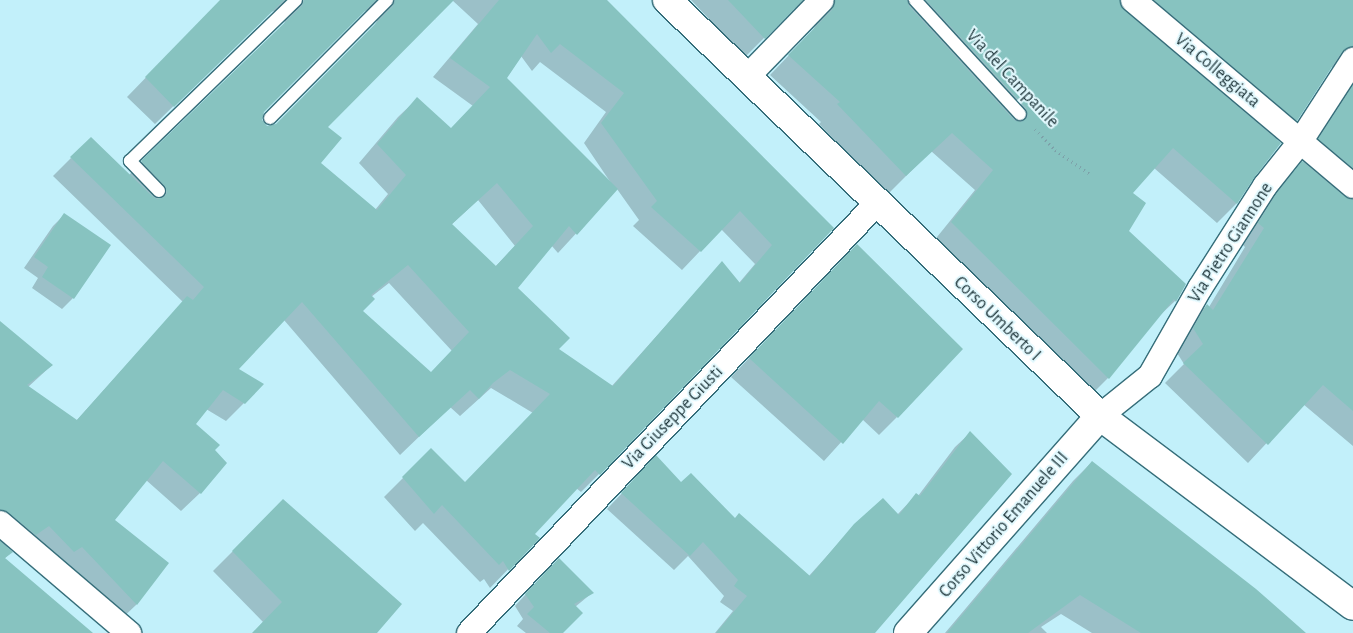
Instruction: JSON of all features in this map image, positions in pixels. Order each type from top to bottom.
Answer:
[{"type":"street","name":"Corso Umberto I","points":[[667,0],[1100,416],[1353,606]]},
{"type":"street","points":[[748,77],[822,0]]},
{"type":"street","name":"Via Colleggiata","points":[[1133,0],[1353,186]]},
{"type":"street","name":"Via Pietro Giannone","points":[[1100,416],[1150,376],[1200,288],[1260,194],[1300,142],[1353,60]]},
{"type":"street","name":"Via Giuseppe Giusti","points":[[469,633],[878,202]]},
{"type":"street","name":"Corso Vittorio Emanuele III","points":[[908,633],[1100,416]]},
{"type":"street","points":[[0,523],[129,633]]},
{"type":"lane","points":[[159,191],[130,162],[296,0]]},
{"type":"lane","points":[[270,118],[387,0]]},
{"type":"lane","name":"Via del Campanile","points":[[916,0],[1020,114]]},
{"type":"path","name":"Via del Campanile","points":[[1020,114],[1055,150],[1090,174]]},
{"type":"building","points":[[220,0],[284,0],[174,107],[145,77]]},
{"type":"building","points":[[304,0],[376,0],[264,112],[262,120],[267,126],[276,124],[393,6],[395,0],[454,0],[328,127],[342,138],[321,163],[377,210],[406,175],[377,144],[417,97],[451,128],[490,87],[450,58],[499,0],[607,0],[834,228],[600,475],[595,470],[535,534],[540,538],[509,571],[503,561],[499,565],[442,505],[434,514],[402,477],[431,448],[465,482],[550,394],[510,370],[493,383],[479,399],[470,390],[419,437],[302,302],[239,369],[264,384],[245,404],[223,390],[196,424],[220,445],[215,450],[227,463],[201,494],[163,461],[115,520],[169,563],[137,605],[82,547],[74,552],[49,526],[36,535],[9,513],[0,510],[0,321],[53,365],[27,385],[77,420],[187,296],[193,300],[204,287],[70,157],[91,137],[153,197],[157,199],[164,197],[167,193],[165,186],[141,161],[302,6]],"holes":[[[537,34],[551,53],[560,44],[624,93],[601,123],[657,201],[651,207],[701,252],[740,211],[772,245],[740,283],[722,261],[613,386],[559,349],[570,338],[518,288],[569,226],[577,235],[618,189],[507,78]],[[497,183],[533,226],[496,266],[452,224]],[[408,265],[469,332],[431,372],[363,311],[375,299],[371,295]]]},
{"type":"building","points":[[728,0],[803,0],[765,39]]},
{"type":"building","points":[[835,0],[907,0],[909,6],[1014,120],[1021,122],[1028,117],[1026,108],[926,0],[1120,0],[1124,10],[1281,143],[1237,204],[1173,148],[1133,193],[1146,203],[1129,231],[1186,284],[1176,302],[1174,299],[1109,379],[951,222],[993,170],[952,133],[906,176],[837,104],[840,102],[788,55],[832,10]]},
{"type":"building","points":[[1154,0],[1353,0],[1353,46],[1341,53],[1297,121]]},
{"type":"building","points":[[1353,85],[1353,168],[1318,139]]},
{"type":"building","points":[[1302,161],[1344,196],[1353,199],[1353,411],[1323,385],[1268,445],[1183,363],[1203,344],[1193,328],[1207,304],[1213,310],[1264,228],[1258,223],[1276,194]]},
{"type":"building","points":[[64,213],[111,245],[74,299],[42,277],[48,267],[34,257]]},
{"type":"building","points":[[857,244],[963,349],[898,418],[879,401],[843,444],[749,358]]},
{"type":"building","points":[[970,431],[1012,474],[875,633],[716,633],[747,596],[734,586],[738,580],[703,542],[690,556],[621,493],[656,455],[681,482],[691,473],[735,518],[739,513],[810,576],[854,524],[883,498],[899,515],[916,493],[920,496]]},
{"type":"building","points":[[1092,461],[1256,589],[1306,633],[1141,633],[1080,595],[1028,633],[947,633]]},
{"type":"building","points":[[283,499],[402,604],[377,633],[252,633],[282,602],[232,551]]},
{"type":"building","points":[[0,541],[13,552],[5,558],[93,633],[0,633]]},
{"type":"building","points":[[559,558],[594,593],[574,604],[583,613],[563,633],[550,633],[527,614],[534,607],[525,594]]}]
